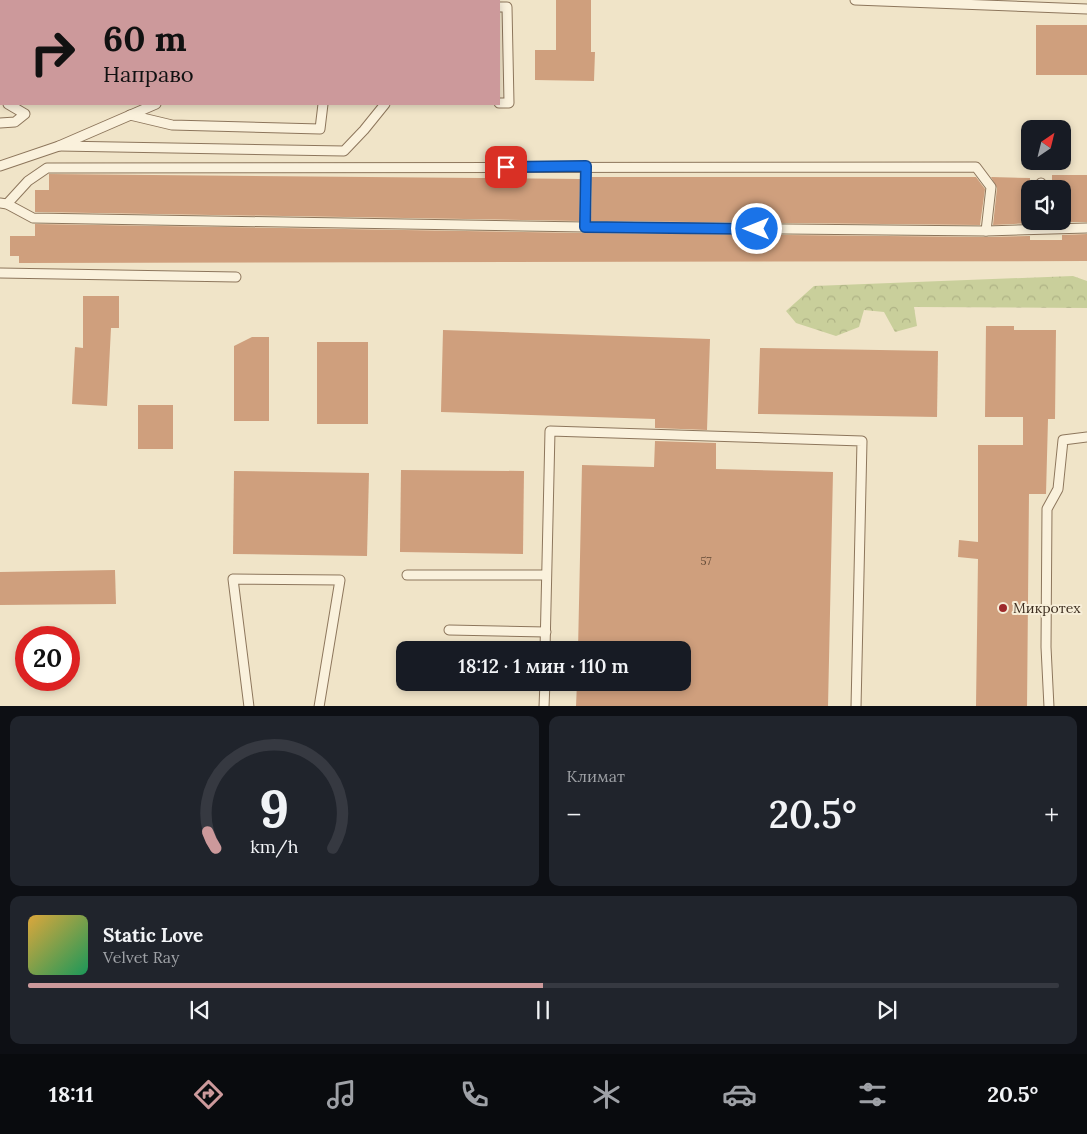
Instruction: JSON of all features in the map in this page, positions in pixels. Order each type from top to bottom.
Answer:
[{"type":"lane","points":[[855,0],[1087,9]]},
{"type":"lane","points":[[500,7],[508,7],[509,103],[500,103]]},
{"type":"lane","points":[[0,123],[15,122],[24,114],[10,105]]},
{"type":"lane","points":[[0,166],[58,146],[154,105]]},
{"type":"lane","points":[[130,115],[172,125],[320,129],[323,105]]},
{"type":"lane","points":[[58,146],[344,151],[384,105]]},
{"type":"lane","points":[[585,227],[586,166]]},
{"type":"lane","points":[[986,231],[991,187],[976,167],[47,168],[28,181],[4,204],[32,218],[986,231],[1021,227]]},
{"type":"lane","points":[[1071,227],[1087,228]]},
{"type":"lane","points":[[0,273],[236,277]]},
{"type":"lane","points":[[546,641],[550,431],[862,441],[856,706]]},
{"type":"lane","points":[[1049,706],[1046,648],[1047,509],[1058,489],[1062,440],[1087,437]]},
{"type":"lane","points":[[407,574],[546,576]]},
{"type":"lane","points":[[249,706],[233,579],[340,580],[319,706]]},
{"type":"lane","points":[[449,630],[546,632]]},
{"type":"lane","points":[[544,706],[545,691]]},
{"type":"green space","points":[[1073,276],[1087,281],[1087,308],[914,307],[917,326],[895,332],[884,312],[864,310],[859,327],[836,336],[796,323],[786,311],[814,286]]},
{"type":"building","points":[[556,0],[591,0],[591,52],[595,52],[594,81],[535,80],[535,50],[556,50]]},
{"type":"building","points":[[1036,25],[1087,25],[1087,75],[1036,75]]},
{"type":"building","points":[[49,174],[580,179],[579,221],[35,212],[35,190],[49,190]]},
{"type":"building","points":[[1052,175],[1087,175],[1087,222],[1071,222],[1071,180],[1052,180]]},
{"type":"building","points":[[592,177],[976,177],[985,189],[980,225],[591,221]]},
{"type":"building","points":[[991,177],[1030,178],[1030,180],[1021,180],[1021,223],[993,225],[997,188]]},
{"type":"building","points":[[35,224],[585,233],[1030,236],[1030,240],[1062,240],[1062,235],[1087,234],[1087,261],[19,263],[19,256],[10,256],[10,236],[35,236]]},
{"type":"building","points":[[83,296],[119,296],[119,328],[111,328],[107,406],[72,404],[75,347],[83,348]]},
{"type":"building","points":[[986,326],[1014,326],[1014,330],[1056,330],[1055,419],[1048,419],[1046,494],[1029,494],[1027,706],[976,706],[978,559],[958,557],[959,540],[978,542],[978,445],[1023,445],[1023,417],[985,417]]},
{"type":"building","points":[[443,330],[710,339],[707,430],[655,428],[655,419],[441,412]]},
{"type":"building","points":[[252,337],[269,337],[269,421],[234,421],[234,346]]},
{"type":"building","points":[[317,342],[368,342],[368,424],[317,424]]},
{"type":"building","points":[[760,348],[938,351],[937,417],[758,414]]},
{"type":"building","points":[[138,405],[173,405],[173,449],[138,449]]},
{"type":"building","points":[[655,441],[716,443],[716,469],[833,472],[828,706],[576,706],[577,691],[691,691],[691,641],[578,641],[582,465],[654,467]]},
{"type":"building","points":[[401,470],[524,471],[523,554],[400,552]]},
{"type":"building","points":[[234,471],[369,473],[367,556],[233,554]]},
{"type":"building","points":[[115,570],[116,604],[0,605],[0,572]]},
{"type":"place","name":"Микротех","points":[[1003,608]]},
{"type":"route","points":[[506,167],[586,166],[585,227],[757,229]]}]
